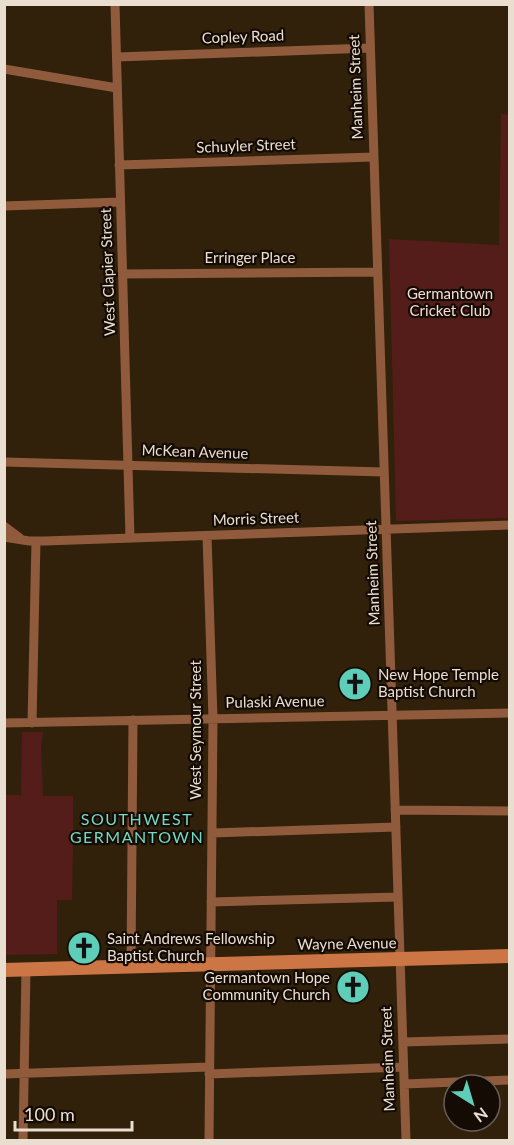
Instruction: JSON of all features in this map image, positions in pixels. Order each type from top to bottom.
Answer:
[{"type":"main road","name":"Wayne Avenue","points":[[4,970],[510,956]]},
{"type":"street","name":"West Clapier Street","points":[[115,4],[130,538]]},
{"type":"street","name":"Manheim Street","points":[[369,4],[406,1140]]},
{"type":"street","name":"Copley Road","points":[[117,57],[370,48]]},
{"type":"street","points":[[4,69],[117,88]]},
{"type":"street","name":"Schuyler Street","points":[[119,165],[374,157]]},
{"type":"street","points":[[4,206],[120,202]]},
{"type":"street","name":"Erringer Place","points":[[123,274],[377,272]]},
{"type":"street","name":"McKean Avenue","points":[[4,462],[384,471]]},
{"type":"street","name":"Morris Street","points":[[4,537],[36,541],[510,525]]},
{"type":"street","points":[[4,526],[22,539]]},
{"type":"street","name":"West Seymour Street","points":[[207,536],[213,719],[209,1140]]},
{"type":"street","points":[[32,723],[36,541]]},
{"type":"street","name":"Pulaski Avenue","points":[[4,723],[510,712]]},
{"type":"street","points":[[131,966],[133,720]]},
{"type":"street","points":[[395,810],[510,811]]},
{"type":"street","points":[[212,833],[396,827]]},
{"type":"street","points":[[211,902],[398,897]]},
{"type":"street","points":[[23,1140],[26,969]]},
{"type":"street","points":[[403,1042],[510,1039]]},
{"type":"street","points":[[4,1074],[404,1067]]},
{"type":"street","points":[[404,1084],[510,1080]]},
{"type":"green space","name":"Germantown Cricket Club","points":[[501,114],[510,115],[509,518],[396,521],[389,239],[499,245]]},
{"type":"green space","points":[[22,732],[43,732],[41,748],[43,796],[73,796],[72,900],[57,900],[57,954],[5,955],[5,795],[21,795]]},
{"type":"place","name":"New Hope Temple Baptist Church","points":[[355,684]]},
{"type":"place","name":"Saint Andrews Fellowship Baptist Church","points":[[84,948]]},
{"type":"place","name":"Germantown Hope Community Church","points":[[353,987]]},
{"type":"district","name":"SOUTHWEST GERMANTOWN","points":[[137,828]]}]
